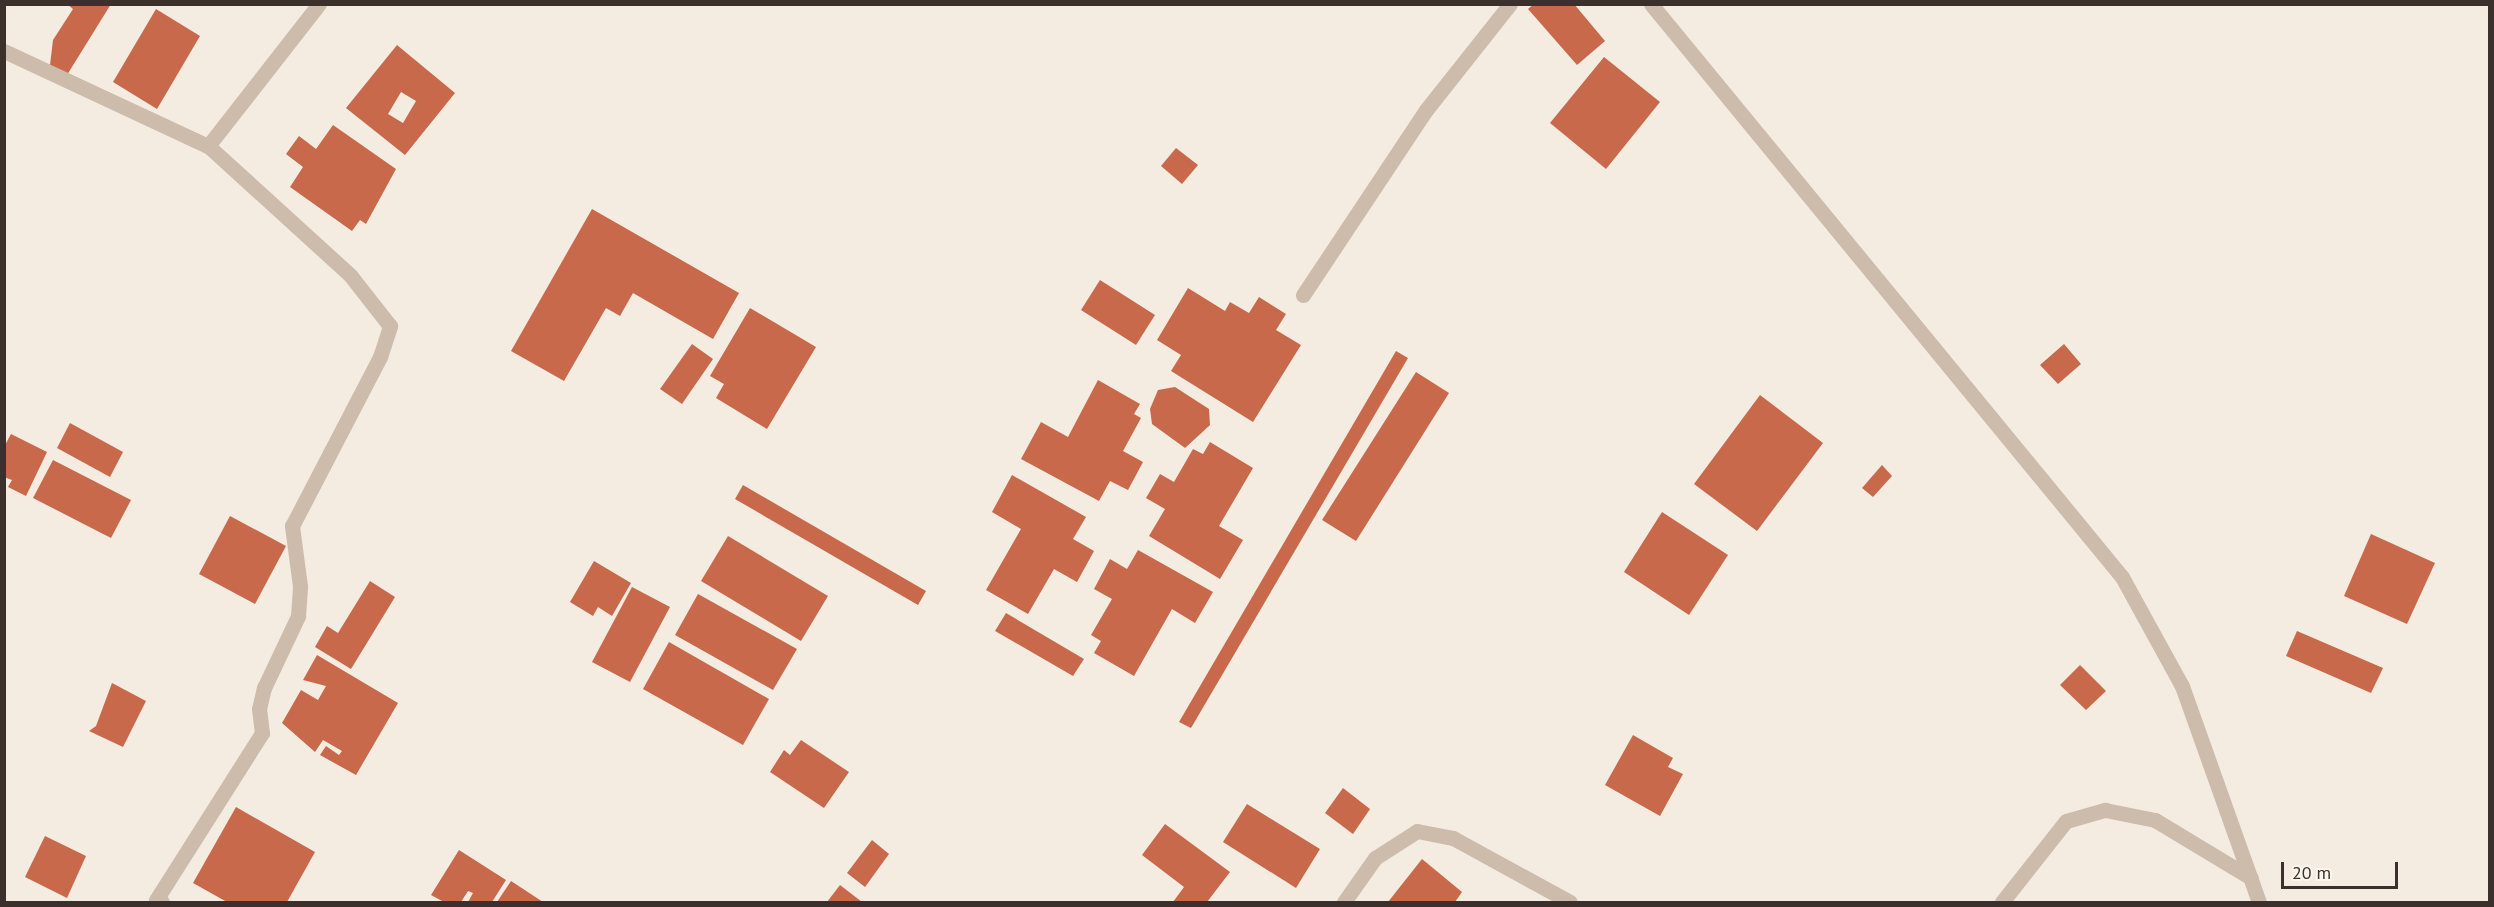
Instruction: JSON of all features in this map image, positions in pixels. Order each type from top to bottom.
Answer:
[{"type":"street","points":[[208,146],[319,4]]},
{"type":"street","points":[[1303,295],[1426,110],[1510,4]]},
{"type":"street","points":[[1651,4],[2122,577],[2182,686],[2259,903]]},
{"type":"street","points":[[4,51],[208,146],[350,275],[390,326],[380,357],[292,526],[300,586],[298,616],[264,688],[259,709],[262,733],[157,902]]},
{"type":"street","points":[[2002,903],[2066,821],[2105,810],[2155,820],[2251,878]]},
{"type":"street","points":[[1344,903],[1375,858],[1417,831],[1453,838],[1570,903]]},
{"type":"building","points":[[67,4],[111,4],[67,75],[50,65],[53,40],[73,9]]},
{"type":"building","points":[[1534,4],[1574,4],[1605,41],[1577,65],[1528,9]]},
{"type":"building","points":[[156,9],[200,36],[157,109],[113,82]]},
{"type":"building","points":[[397,45],[455,93],[405,155],[346,108]],"holes":[[[401,92],[416,101],[403,123],[388,114]]]},
{"type":"building","points":[[1604,57],[1660,102],[1606,169],[1550,123]]},
{"type":"building","points":[[333,125],[396,169],[366,224],[360,220],[352,231],[290,187],[303,167],[286,154],[299,136],[316,149]]},
{"type":"building","points":[[1176,148],[1198,165],[1182,184],[1161,166]]},
{"type":"building","points":[[592,209],[739,293],[713,339],[633,293],[620,316],[606,308],[564,381],[511,351]]},
{"type":"building","points":[[1100,280],[1155,315],[1136,345],[1081,310]]},
{"type":"building","points":[[1188,288],[1225,311],[1230,302],[1249,313],[1259,297],[1286,314],[1276,330],[1301,345],[1253,422],[1171,371],[1181,355],[1157,340]]},
{"type":"building","points":[[750,308],[816,347],[767,429],[716,398],[724,384],[710,376]]},
{"type":"building","points":[[692,344],[713,359],[682,404],[660,389]]},
{"type":"building","points":[[2064,344],[2081,364],[2058,384],[2040,365]]},
{"type":"building","points":[[1396,351],[1408,358],[1191,728],[1179,722]]},
{"type":"building","points":[[1416,372],[1449,393],[1356,541],[1322,520]]},
{"type":"building","points":[[1098,380],[1140,404],[1134,414],[1141,418],[1123,451],[1143,462],[1128,490],[1110,481],[1099,501],[1021,459],[1041,422],[1068,437]]},
{"type":"building","points":[[1175,387],[1209,409],[1210,425],[1185,448],[1152,424],[1150,409],[1158,390]]},
{"type":"building","points":[[1760,395],[1823,443],[1757,531],[1694,484]]},
{"type":"building","points":[[70,423],[123,452],[110,477],[57,448]]},
{"type":"building","points":[[11,434],[47,452],[26,496],[8,487],[12,480],[4,477],[4,447]]},
{"type":"building","points":[[1210,442],[1253,468],[1219,526],[1243,540],[1220,579],[1149,536],[1165,509],[1146,498],[1160,474],[1174,482],[1193,449],[1203,454]]},
{"type":"building","points":[[53,460],[131,500],[111,538],[33,498]]},
{"type":"building","points":[[1882,465],[1892,476],[1873,497],[1862,488]]},
{"type":"building","points":[[1012,475],[1086,517],[1073,539],[1094,551],[1077,582],[1054,569],[1028,614],[986,590],[1021,529],[992,512]]},
{"type":"building","points":[[743,485],[926,591],[918,605],[735,499]]},
{"type":"building","points":[[1662,512],[1728,555],[1689,615],[1624,572]]},
{"type":"building","points":[[230,516],[286,546],[255,604],[199,574]]},
{"type":"building","points":[[2371,534],[2435,563],[2407,624],[2344,596]]},
{"type":"building","points":[[728,536],[828,596],[801,641],[701,581]]},
{"type":"building","points":[[1138,550],[1213,592],[1195,623],[1172,609],[1134,676],[1094,653],[1101,641],[1091,635],[1112,599],[1094,589],[1110,559],[1127,569]]},
{"type":"building","points":[[594,561],[631,583],[612,616],[598,607],[593,616],[570,602]]},
{"type":"building","points":[[370,581],[395,597],[351,669],[315,647],[327,626],[338,633]]},
{"type":"building","points":[[632,587],[670,607],[630,682],[592,662]]},
{"type":"building","points":[[698,594],[797,649],[773,690],[675,635]]},
{"type":"building","points":[[1006,613],[1084,659],[1073,676],[995,631]]},
{"type":"building","points":[[2297,631],[2383,668],[2371,693],[2286,656]]},
{"type":"building","points":[[669,642],[769,699],[743,745],[643,689]]},
{"type":"building","points":[[317,655],[398,703],[356,775],[320,755],[326,746],[339,755],[342,751],[323,740],[315,752],[282,723],[301,690],[318,700],[326,686],[303,680]]},
{"type":"building","points":[[2080,665],[2106,691],[2086,710],[2060,685]]},
{"type":"building","points":[[112,683],[146,701],[123,747],[89,731],[96,726]]},
{"type":"building","points":[[1633,735],[1673,758],[1668,767],[1683,774],[1660,816],[1605,785]]},
{"type":"building","points":[[801,740],[849,772],[824,808],[770,772],[784,750],[790,755]]},
{"type":"building","points":[[1343,788],[1370,809],[1353,834],[1325,813]]},
{"type":"building","points":[[1247,804],[1320,849],[1296,888],[1223,842]]},
{"type":"building","points":[[236,807],[315,852],[287,902],[227,902],[193,883]]},
{"type":"building","points":[[1165,824],[1230,872],[1207,902],[1173,902],[1184,887],[1142,855]]},
{"type":"building","points":[[45,836],[86,856],[67,898],[25,877]]},
{"type":"building","points":[[872,840],[889,854],[865,887],[847,873]]},
{"type":"building","points":[[459,850],[506,880],[492,902],[468,902],[473,893],[468,891],[461,902],[444,902],[431,895]]},
{"type":"building","points":[[1422,859],[1462,892],[1455,902],[1388,902]]},
{"type":"building","points":[[511,881],[543,902],[497,902]]},
{"type":"building","points":[[840,885],[862,902],[827,902]]}]
